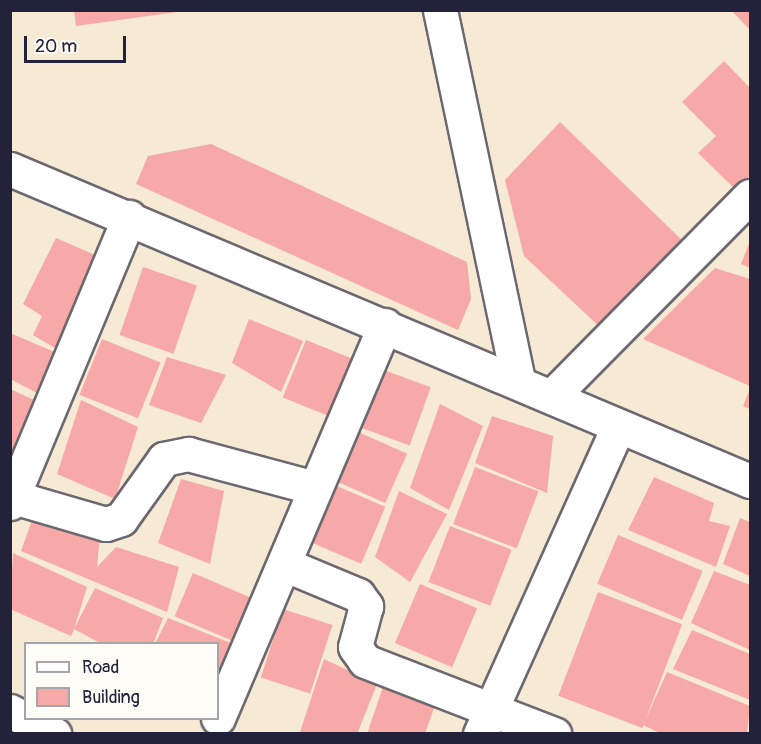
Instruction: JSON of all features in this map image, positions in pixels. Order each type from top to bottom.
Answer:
[{"type":"street","points":[[440,10],[518,380]]},
{"type":"street","points":[[10,169],[518,380],[618,427],[750,481]]},
{"type":"street","points":[[553,395],[750,196]]},
{"type":"street","points":[[129,217],[12,500],[106,524],[121,519],[164,459],[188,454],[315,488]]},
{"type":"street","points":[[219,714],[286,565],[315,488],[385,325]]},
{"type":"street","points":[[485,721],[618,427]]},
{"type":"street","points":[[286,565],[358,595],[366,606],[355,647],[365,661],[485,721],[554,734]]},
{"type":"street","points":[[10,711],[24,718]]},
{"type":"street","points":[[27,720],[54,734]]},
{"type":"street","points":[[210,734],[216,720]]},
{"type":"building","points":[[74,10],[177,10],[177,12],[76,26]]},
{"type":"building","points":[[731,10],[750,10],[750,30]]},
{"type":"building","points":[[724,61],[750,88],[750,176],[736,190],[698,153],[716,136],[682,102]]},
{"type":"building","points":[[560,122],[685,243],[602,329],[524,256],[505,180]]},
{"type":"building","points":[[211,144],[467,262],[471,299],[458,330],[136,184],[148,156]]},
{"type":"building","points":[[56,238],[102,258],[60,351],[33,335],[42,316],[23,304]]},
{"type":"building","points":[[750,241],[750,268],[741,264]]},
{"type":"building","points":[[143,267],[197,286],[173,354],[120,335]]},
{"type":"building","points":[[715,268],[750,279],[750,386],[643,339]]},
{"type":"building","points":[[249,319],[303,341],[281,392],[232,363]]},
{"type":"building","points":[[10,333],[64,356],[45,397],[10,379]]},
{"type":"building","points":[[102,339],[160,363],[138,418],[80,395]]},
{"type":"building","points":[[306,340],[363,363],[339,420],[283,397]]},
{"type":"building","points":[[167,357],[226,375],[201,423],[149,405]]},
{"type":"building","points":[[381,369],[431,387],[410,445],[360,427]]},
{"type":"building","points":[[10,389],[45,405],[10,483]]},
{"type":"building","points":[[750,389],[750,409],[743,406]]},
{"type":"building","points":[[81,400],[138,427],[115,499],[57,474]]},
{"type":"building","points":[[440,404],[483,426],[449,510],[410,488]]},
{"type":"building","points":[[492,416],[553,436],[547,493],[475,463]]},
{"type":"building","points":[[356,431],[407,454],[385,503],[334,480]]},
{"type":"building","points":[[475,467],[538,491],[517,548],[453,524]]},
{"type":"building","points":[[654,477],[714,503],[709,521],[730,526],[716,567],[628,530]]},
{"type":"building","points":[[181,479],[224,491],[210,564],[158,543]]},
{"type":"building","points":[[332,484],[385,507],[361,564],[308,541]]},
{"type":"building","points":[[399,491],[447,514],[410,582],[375,557]]},
{"type":"building","points":[[36,509],[100,534],[97,567],[116,547],[179,567],[167,612],[21,551]]},
{"type":"building","points":[[740,518],[750,522],[750,576],[723,564]]},
{"type":"building","points":[[450,526],[512,550],[490,606],[428,582]]},
{"type":"building","points":[[618,535],[703,571],[682,620],[597,584]]},
{"type":"building","points":[[13,553],[87,587],[71,636],[10,609]]},
{"type":"building","points":[[714,571],[750,585],[750,650],[691,623]]},
{"type":"building","points":[[193,573],[261,602],[243,645],[175,616]]},
{"type":"building","points":[[420,584],[477,608],[452,667],[395,643]]},
{"type":"building","points":[[95,588],[163,618],[154,642],[98,642],[74,629]]},
{"type":"building","points":[[598,592],[682,624],[642,728],[558,696]]},
{"type":"building","points":[[283,609],[332,625],[310,694],[261,677]]},
{"type":"building","points":[[168,618],[241,647],[219,692],[219,642],[156,642]]},
{"type":"building","points":[[692,630],[750,654],[750,700],[673,669]]},
{"type":"building","points":[[324,659],[377,684],[357,734],[300,732]]},
{"type":"building","points":[[667,672],[750,706],[747,734],[662,734],[643,725]]},
{"type":"building","points":[[387,675],[437,699],[425,734],[367,734]]}]
